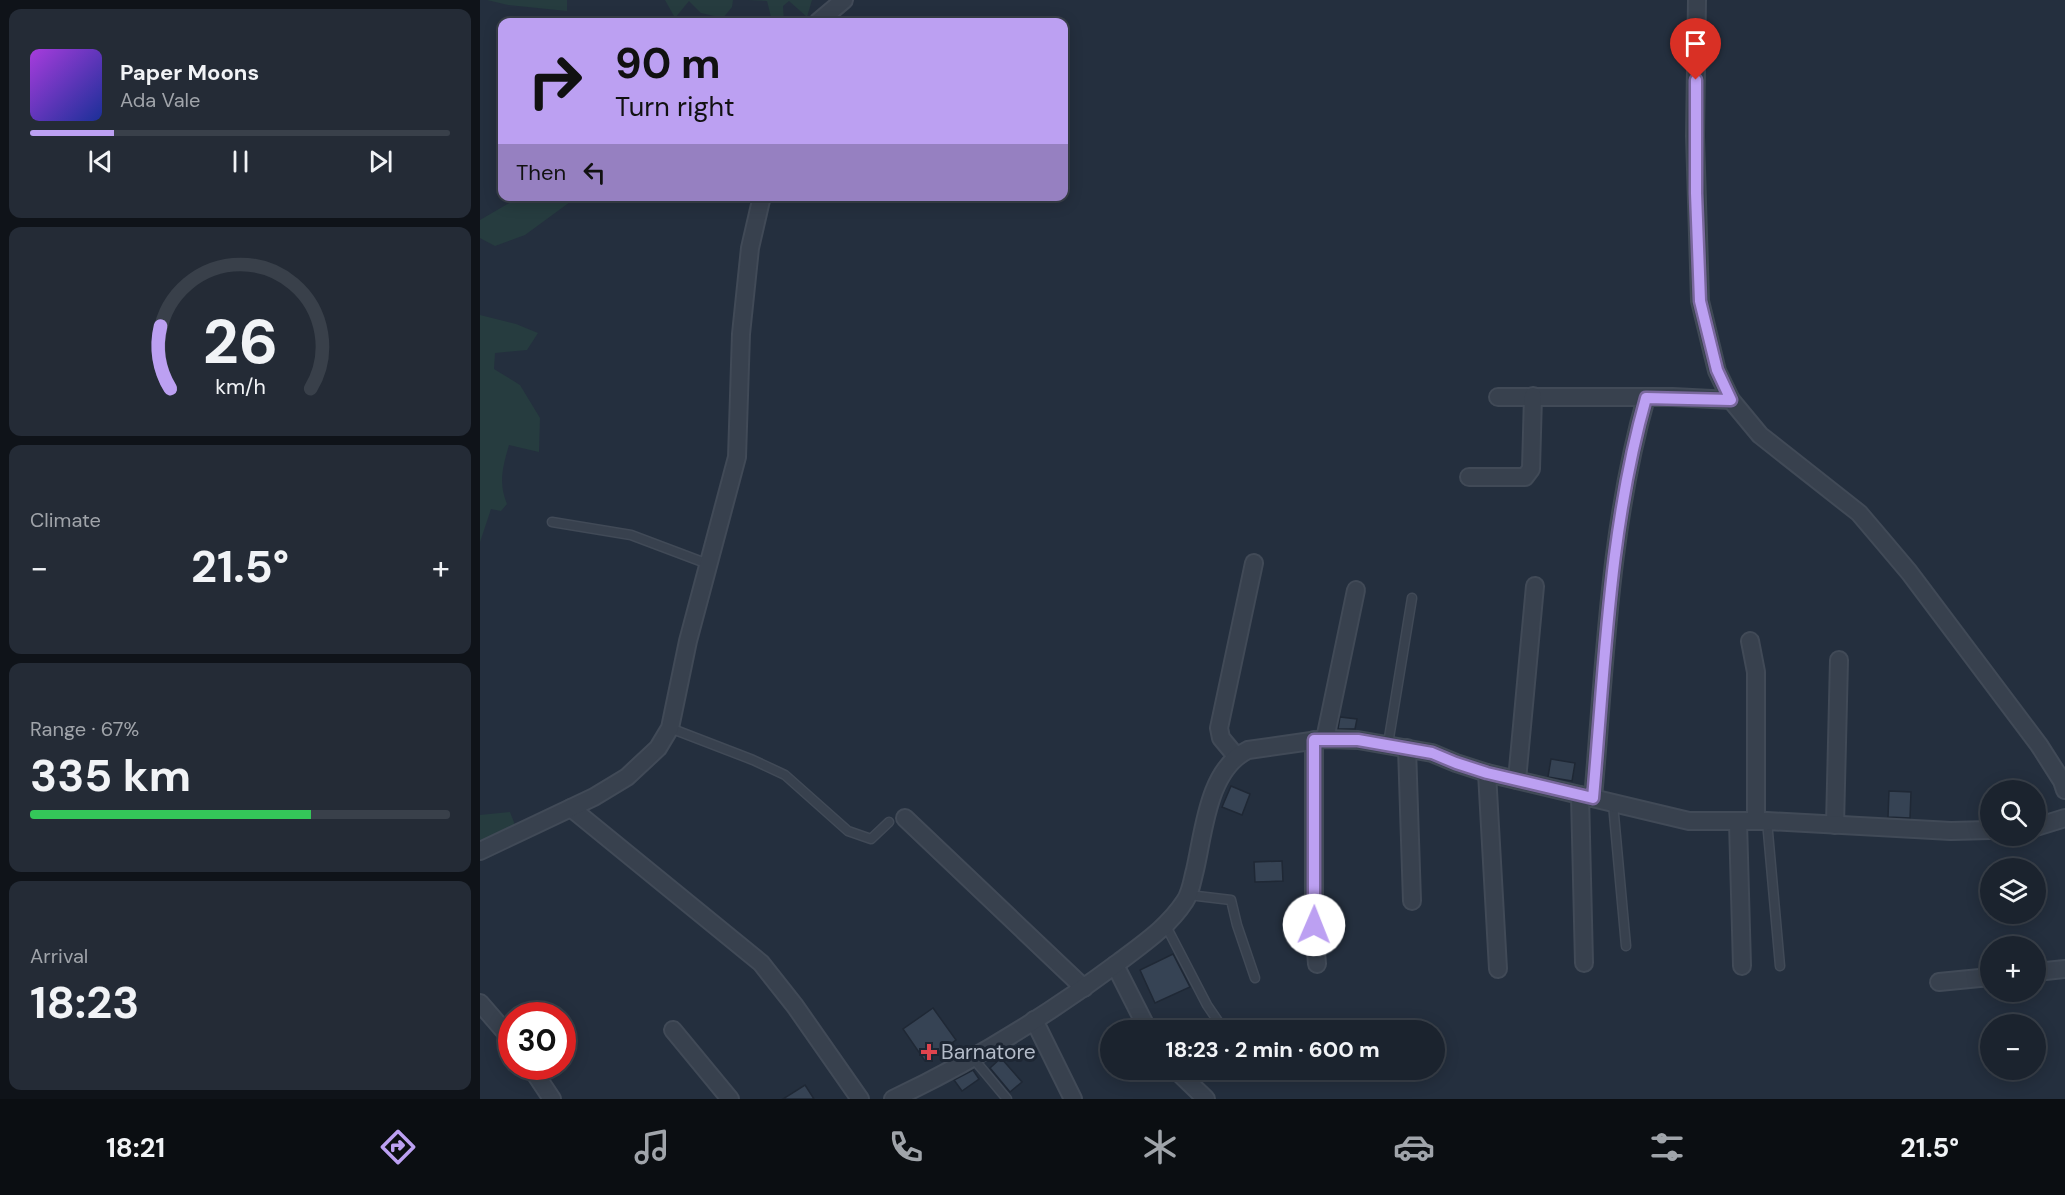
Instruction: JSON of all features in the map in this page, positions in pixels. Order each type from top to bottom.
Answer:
[{"type":"street","points":[[823,18],[844,0]]},
{"type":"street","points":[[1697,0],[1695,136],[1700,301],[1717,370],[1731,400],[1760,435],[1858,513],[1909,572],[2039,745],[2065,790]]},
{"type":"street","points":[[480,851],[571,808],[627,777],[658,748],[670,728],[708,564],[737,457],[741,334],[750,248],[761,201]]},
{"type":"street","points":[[1469,477],[1525,477],[1531,469],[1533,396]]},
{"type":"street","points":[[1498,397],[1731,400]]},
{"type":"street","points":[[1584,963],[1587,796],[1618,537],[1635,437],[1646,398]]},
{"type":"street","points":[[1236,756],[1221,738],[1219,728],[1254,563]]},
{"type":"street","points":[[1517,780],[1535,586]]},
{"type":"street","points":[[1317,964],[1314,925],[1319,739],[1356,590]]},
{"type":"street","points":[[1750,641],[1756,672],[1761,821]]},
{"type":"street","points":[[1835,825],[1839,660]]},
{"type":"street","points":[[893,1099],[972,1057],[1034,1020],[1084,988],[1167,926],[1189,895],[1215,785],[1228,764],[1236,756],[1248,750],[1319,739],[1388,744],[1432,753],[1487,773],[1689,821],[1761,821],[1951,831],[1980,830]]},
{"type":"street","points":[[1407,748],[1412,902]]},
{"type":"street","points":[[1487,773],[1498,969]]},
{"type":"street","points":[[571,808],[761,963],[795,1006],[860,1099]]},
{"type":"street","points":[[2046,824],[2065,818]]},
{"type":"street","points":[[897,820],[1084,988]]},
{"type":"street","points":[[1738,822],[1742,966]]},
{"type":"street","points":[[1115,965],[1143,1020]]},
{"type":"street","points":[[2046,971],[2065,969]]},
{"type":"street","points":[[1939,982],[1980,978]]},
{"type":"street","points":[[480,1003],[498,1024]]},
{"type":"street","points":[[1034,1020],[1073,1099]]},
{"type":"street","points":[[673,1030],[730,1099]]},
{"type":"street","points":[[539,1080],[552,1099]]},
{"type":"street","points":[[1186,1080],[1206,1099]]},
{"type":"lane","points":[[552,522],[630,535],[708,564]]},
{"type":"lane","points":[[1388,744],[1412,598]]},
{"type":"lane","points":[[670,728],[786,775],[848,831],[871,838],[897,820]]},
{"type":"lane","points":[[1613,804],[1626,946]]},
{"type":"lane","points":[[1761,821],[1780,966]]},
{"type":"lane","points":[[1189,895],[1231,900],[1237,926],[1255,978]]},
{"type":"lane","points":[[1167,926],[1207,1005],[1217,1020]]},
{"type":"lane","points":[[972,1057],[1007,1099]]},
{"type":"green space","points":[[487,0],[567,0],[567,11],[508,5]]},
{"type":"green space","points":[[665,0],[733,0],[732,7],[723,18],[701,13],[689,1],[675,18]]},
{"type":"green space","points":[[747,0],[812,0],[807,17],[789,1],[783,6],[784,18],[771,17],[767,1]]},
{"type":"green space","points":[[512,201],[581,201],[570,202],[525,235],[495,246],[480,238],[480,220]]},
{"type":"green space","points":[[480,315],[516,324],[538,333],[527,350],[495,353],[494,369],[520,385],[540,418],[539,452],[509,445],[503,467],[502,482],[507,504],[501,511],[491,509],[480,542]]},
{"type":"green space","points":[[510,812],[515,825],[480,842],[480,815]]},
{"type":"building","points":[[1340,717],[1357,719],[1355,729],[1338,729]]},
{"type":"building","points":[[1551,759],[1575,763],[1572,781],[1548,777]]},
{"type":"building","points":[[1231,786],[1250,794],[1242,815],[1222,807]]},
{"type":"building","points":[[1889,791],[1911,792],[1910,818],[1888,817]]},
{"type":"building","points":[[1282,861],[1283,881],[1255,882],[1254,862]]},
{"type":"building","points":[[1173,954],[1190,987],[1155,1003],[1140,970]]},
{"type":"building","points":[[933,1008],[956,1040],[925,1061],[903,1029]]},
{"type":"building","points":[[1001,1058],[1022,1082],[1010,1092],[990,1068]]},
{"type":"building","points":[[973,1070],[979,1079],[962,1091],[954,1080]]},
{"type":"building","points":[[805,1085],[814,1099],[783,1099]]},
{"type":"place","name":"Barnatore","points":[[929,1052]]},
{"type":"route","points":[[1314,925],[1314,740],[1358,740],[1432,753],[1487,773],[1593,798],[1604,652],[1613,572],[1635,437],[1646,398],[1731,400],[1717,370],[1700,301],[1696,193],[1696,80]]}]
